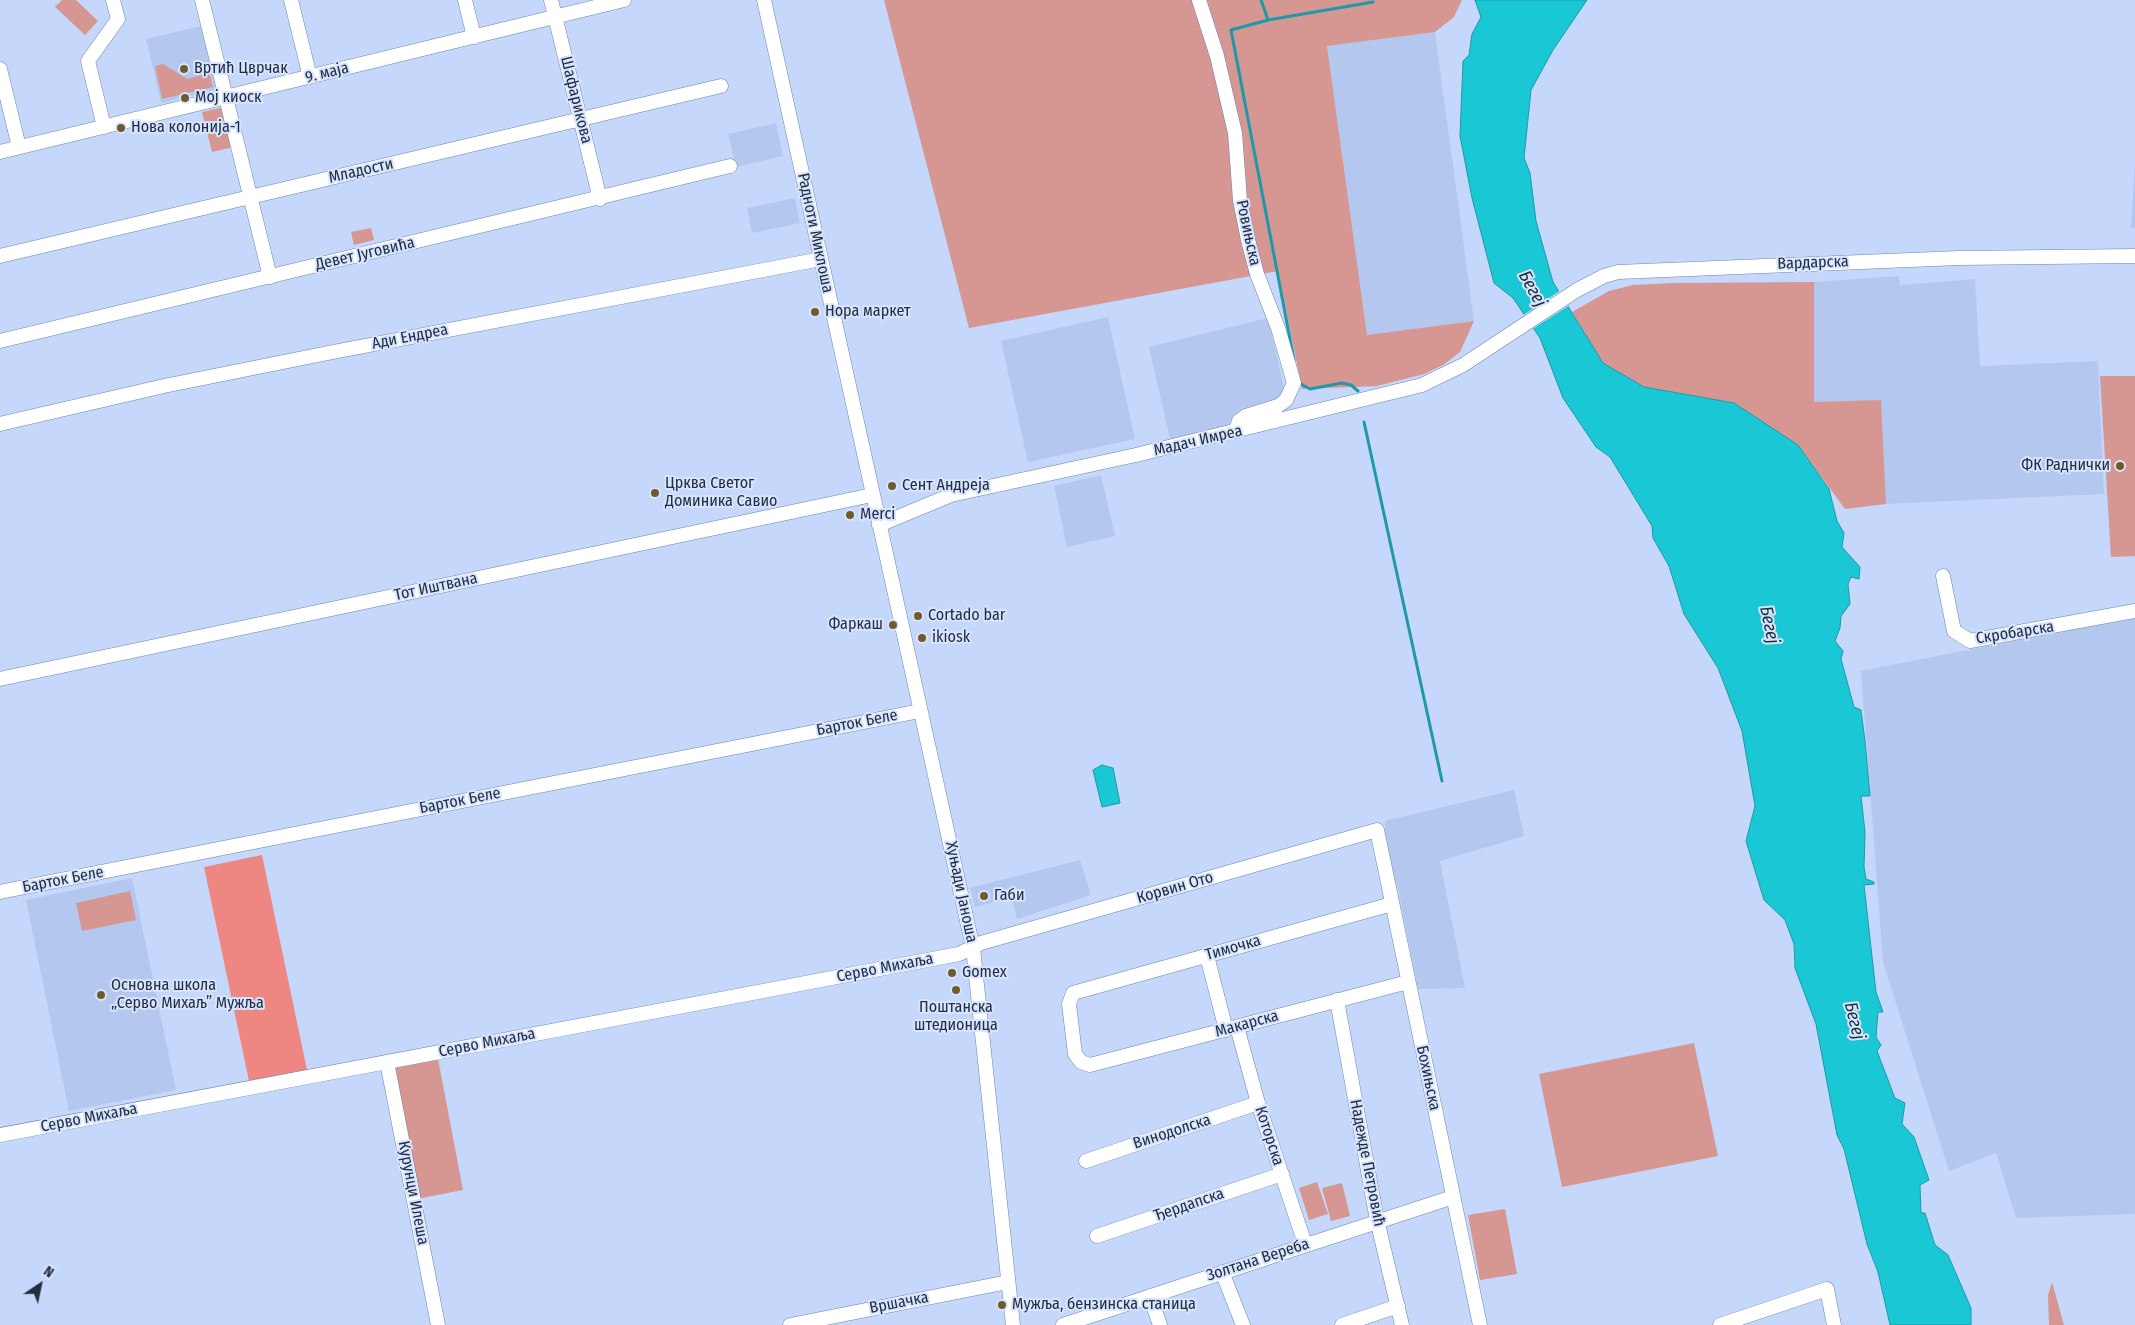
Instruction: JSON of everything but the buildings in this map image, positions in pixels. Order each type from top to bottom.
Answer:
[{"type":"street","points":[[104,127],[88,61],[118,19],[113,0]]},
{"type":"street","points":[[202,0],[270,277]]},
{"type":"street","points":[[291,0],[310,77]]},
{"type":"street","points":[[465,0],[474,37]]},
{"type":"street","name":"Шафарикова","points":[[551,0],[600,199]]},
{"type":"street","name":"9. маја","points":[[0,152],[624,0]]},
{"type":"street","name":"Радноти Миклоша","points":[[764,0],[872,495]]},
{"type":"street","name":"Ровињска","points":[[1199,0],[1217,56],[1235,133],[1240,200],[1248,240],[1257,274],[1278,328],[1294,384],[1286,400],[1278,406],[1246,416],[1239,421],[1238,431]]},
{"type":"street","points":[[0,69],[19,147]]},
{"type":"street","name":"Младости","points":[[0,256],[721,86]]},
{"type":"street","name":"Девет Југовића","points":[[0,341],[600,199],[730,166]]},
{"type":"street","name":"Вардарска","points":[[1509,335],[1577,290],[1604,276],[1633,270],[1959,258],[2135,256]]},
{"type":"street","name":"Ади Ендреа","points":[[0,424],[164,386],[821,258]]},
{"type":"street","name":"Мадач Имреа","points":[[879,525],[951,495],[1238,431],[1422,385],[1463,364],[1509,335]]},
{"type":"street","name":"Хуњади Јаноша","points":[[872,495],[973,948],[1013,1325]]},
{"type":"street","name":"Тот Иштвана","points":[[0,679],[872,495]]},
{"type":"street","name":"Скробарска","points":[[1943,576],[1954,631],[1970,641],[2135,611]]},
{"type":"street","name":"Барток Беле","points":[[0,892],[920,711]]},
{"type":"street","name":"Корвин Ото","points":[[973,948],[981,943],[1377,830]]},
{"type":"street","name":"Бохињска","points":[[1377,830],[1480,1325]]},
{"type":"street","name":"Тимочка","points":[[1086,1065],[1079,1061],[1074,1054],[1069,1004],[1073,993],[1392,904]]},
{"type":"street","name":"Серво Михаља","points":[[0,1135],[959,954],[973,948]]},
{"type":"street","name":"Которска","points":[[1207,956],[1305,1244]]},
{"type":"street","name":"Макарска","points":[[1086,1065],[1408,982]]},
{"type":"street","name":"Надежде Петровић","points":[[1337,1000],[1377,1220],[1402,1325]]},
{"type":"street","name":"Курунци Илеша","points":[[387,1062],[438,1325]]},
{"type":"street","name":"Винодолска","points":[[1086,1161],[1258,1104]]},
{"type":"street","name":"Ђердапска","points":[[1097,1236],[1282,1174]]},
{"type":"street","name":"Золтана Вереба","points":[[1063,1325],[1377,1220],[1453,1197]]},
{"type":"street","points":[[1222,1272],[1243,1325]]},
{"type":"street","name":"Вршачка","points":[[790,1325],[1008,1282]]},
{"type":"street","points":[[1720,1325],[1827,1289],[1834,1325]]},
{"type":"street","points":[[1150,1296],[1160,1325]]},
{"type":"street","points":[[1342,1325],[1398,1306]]},
{"type":"shaded area","points":[[62,0],[76,0],[98,21],[85,35],[55,7]]},
{"type":"shaded area","points":[[884,0],[1462,0],[1454,17],[1435,32],[1327,46],[1367,335],[1474,321],[1460,352],[1443,365],[1424,374],[1377,386],[1302,389],[1278,271],[969,328]]},
{"type":"shaded area","name":"Вртић Цврчак","points":[[205,25],[220,89],[161,103],[146,39]]},
{"type":"shaded area","points":[[1435,32],[1474,321],[1367,335],[1327,46]]},
{"type":"shaded area","points":[[163,64],[187,79],[209,73],[213,87],[162,99],[155,66]]},
{"type":"shaded area","points":[[224,107],[234,147],[212,152],[202,112]]},
{"type":"shaded area","points":[[776,123],[783,156],[736,167],[728,134]]},
{"type":"shaded area","points":[[2135,163],[2135,228],[2131,228]]},
{"type":"shaded area","points":[[795,198],[800,223],[752,233],[747,208]]},
{"type":"shaded area","points":[[371,228],[374,240],[354,245],[351,232]]},
{"type":"shaded area","points":[[1899,276],[1900,285],[1975,279],[1980,366],[2098,361],[2104,494],[1886,504],[1881,400],[1814,403],[1814,282]]},
{"type":"shaded area","points":[[1814,282],[1814,402],[1881,400],[1886,504],[1845,509],[1798,445],[1734,403],[1644,387],[1603,363],[1572,312],[1609,291],[1633,285]]},
{"type":"shaded area","points":[[1108,317],[1135,439],[1028,462],[1001,341]]},
{"type":"shaded area","points":[[1268,318],[1286,396],[1227,432],[1171,443],[1149,347]]},
{"type":"shaded area","name":"ФК Раднички","points":[[2100,376],[2135,376],[2135,556],[2111,557]]},
{"type":"shaded area","points":[[1101,475],[1115,536],[1067,547],[1054,486]]},
{"type":"shaded area","points":[[2135,617],[2135,1214],[2016,1218],[1996,1153],[1949,1171],[1883,962],[1861,671]]},
{"type":"shaded area","points":[[1514,790],[1524,836],[1440,861],[1465,988],[1418,989],[1398,889],[1385,843],[1385,821]]},
{"type":"shaded area","points":[[262,855],[307,1070],[249,1081],[204,867]]},
{"type":"shaded area","points":[[1080,860],[1091,895],[1017,919],[1012,898],[975,907],[970,888]]},
{"type":"shaded area","name":"Основна школа „Серво Михаљ” Мужља","points":[[132,878],[176,1090],[69,1111],[26,900]]},
{"type":"shaded area","points":[[130,891],[136,920],[82,931],[76,903]]},
{"type":"shaded area","points":[[1694,1043],[1718,1156],[1562,1187],[1539,1074]]},
{"type":"shaded area","points":[[438,1059],[463,1190],[417,1199],[392,1068]]},
{"type":"shaded area","points":[[1317,1182],[1328,1214],[1309,1220],[1299,1188]]},
{"type":"shaded area","points":[[1342,1183],[1350,1216],[1331,1221],[1322,1188]]},
{"type":"shaded area","points":[[1505,1209],[1517,1274],[1480,1280],[1468,1215]]},
{"type":"shaded area","points":[[2052,1282],[2064,1325],[2049,1325],[2048,1295]]},
{"type":"water","name":"Бегеј","points":[[1475,0],[1587,0],[1553,50],[1531,90],[1524,158],[1530,173],[1536,221],[1553,282],[1603,363],[1644,387],[1734,403],[1798,445],[1829,489],[1837,521],[1844,533],[1842,547],[1860,567],[1859,579],[1851,577],[1848,584],[1850,604],[1841,616],[1840,628],[1835,641],[1843,651],[1841,659],[1854,707],[1861,710],[1865,741],[1870,796],[1861,796],[1865,832],[1864,867],[1866,879],[1874,882],[1874,884],[1864,885],[1876,992],[1883,1012],[1878,1012],[1876,1037],[1881,1045],[1877,1051],[1895,1098],[1905,1103],[1902,1124],[1914,1137],[1929,1180],[1920,1185],[1921,1213],[1925,1213],[1935,1245],[1948,1255],[1971,1308],[1971,1325],[1890,1325],[1878,1272],[1867,1244],[1844,1149],[1837,1135],[1816,1024],[1795,968],[1794,944],[1785,920],[1764,900],[1746,841],[1755,806],[1742,731],[1718,668],[1684,614],[1669,566],[1653,538],[1652,526],[1610,457],[1596,447],[1563,398],[1540,338],[1513,298],[1494,283],[1472,198],[1460,136],[1463,61],[1469,55],[1472,34],[1481,17]]},
{"type":"water","points":[[1102,765],[1113,768],[1120,803],[1102,807],[1093,770]]},
{"type":"pier","points":[[1561,290],[1570,305],[1531,330],[1522,316]]},
{"type":"waterway","points":[[1261,0],[1268,20],[1373,2]]},
{"type":"waterway","points":[[1268,20],[1231,30],[1294,360]]},
{"type":"waterway","points":[[1299,380],[1301,384],[1310,389],[1342,383],[1351,385],[1358,391]]},
{"type":"waterway","points":[[1364,422],[1442,781]]},
{"type":"place","name":"Вртић Цврчак","points":[[184,69]]},
{"type":"place","name":"Мој киоск","points":[[185,98]]},
{"type":"place","name":"Нова колонија-1","points":[[121,128]]},
{"type":"place","name":"Нора маркет","points":[[815,312]]},
{"type":"place","name":"ФК Раднички","points":[[2120,466]]},
{"type":"place","name":"Сент Андреја","points":[[892,486]]},
{"type":"place","name":"Црква Светог Доминика Савио","points":[[655,493]]},
{"type":"place","name":"Merci","points":[[850,515]]},
{"type":"place","name":"Cortado bar","points":[[918,616]]},
{"type":"place","name":"Фаркаш","points":[[893,625]]},
{"type":"place","name":"ikiosk","points":[[922,638]]},
{"type":"place","name":"Габи","points":[[984,896]]},
{"type":"place","name":"Gomex","points":[[952,973]]},
{"type":"place","name":"Поштанска штедионица","points":[[956,990]]},
{"type":"place","name":"Основна школа „Серво Михаљ” Мужља","points":[[101,995]]},
{"type":"place","name":"Мужља, бензинска станица","points":[[1002,1305]]}]
